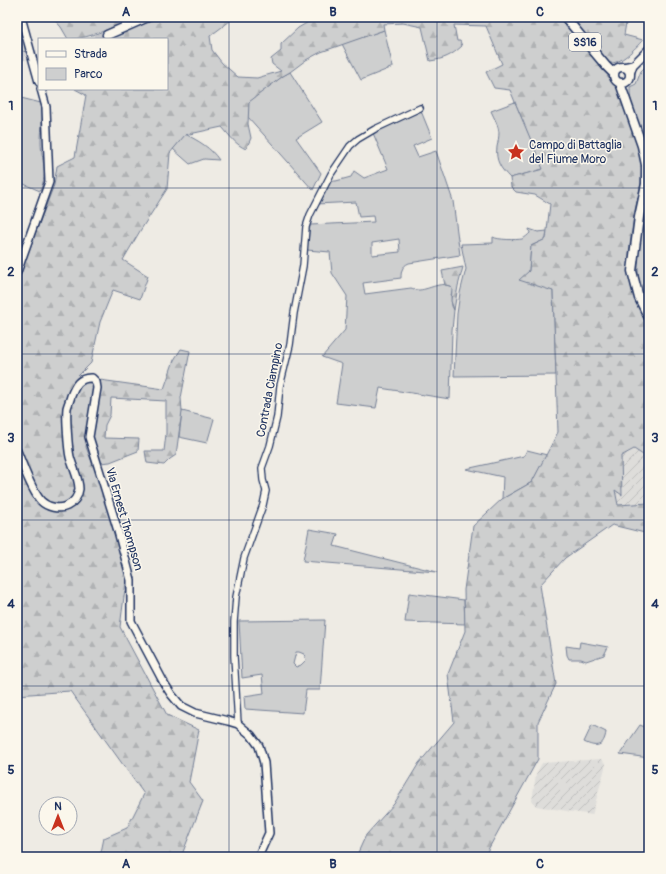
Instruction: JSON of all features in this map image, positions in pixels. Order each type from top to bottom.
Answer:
[{"type":"main road","points":[[107,35],[148,17]]},
{"type":"main road","name":"SS16","points":[[565,17],[606,66],[618,70],[628,70],[625,79],[625,96],[642,146],[646,165],[646,184],[638,224],[632,271],[639,298],[649,318]]},
{"type":"main road","name":"SS16","points":[[618,70],[615,78],[625,79]]},
{"type":"street","points":[[21,17],[38,78]]},
{"type":"street","points":[[625,79],[633,65],[649,49]]},
{"type":"street","points":[[618,70],[633,65]]},
{"type":"street","points":[[17,272],[49,182],[46,107],[41,90]]},
{"type":"street","name":"Contrada Ciampino","points":[[238,724],[234,656],[236,597],[244,558],[263,505],[266,491],[262,468],[270,446],[277,417],[280,386],[290,345],[294,313],[303,266],[306,227],[310,215],[331,174],[350,146],[358,139],[375,129],[420,108]]},
{"type":"street","name":"Via Ernest Thompson","points":[[17,451],[26,473],[41,501],[47,505],[57,508],[72,503],[78,495],[78,485],[70,456],[67,407],[75,386],[80,380],[92,378],[96,382],[97,388],[89,437],[118,531],[130,580],[131,621],[167,689],[181,706],[195,713],[228,720],[238,724],[256,740],[264,763],[269,833],[258,857]]},
{"type":"shaded area","points":[[634,449],[649,459],[649,503],[618,505],[615,490],[622,494],[621,456]]},
{"type":"shaded area","points":[[601,759],[606,764],[592,815],[536,806],[532,801],[536,774],[542,763]]},
{"type":"green space","points":[[18,17],[27,52],[17,50]]},
{"type":"green space","points":[[52,17],[134,17],[85,37],[67,38],[61,27]]},
{"type":"green space","points":[[156,17],[232,17],[230,21],[210,36],[212,50],[222,63],[238,77],[257,78],[281,71],[272,64],[271,59],[281,51],[281,44],[298,28],[317,17],[558,17],[603,68],[617,87],[642,160],[641,183],[634,215],[629,253],[629,270],[649,318],[649,459],[634,449],[621,456],[622,495],[615,490],[618,505],[649,503],[649,534],[612,525],[565,558],[540,585],[556,684],[538,722],[538,759],[484,857],[356,857],[366,835],[394,804],[419,763],[454,722],[448,674],[465,631],[464,590],[473,526],[502,499],[532,482],[558,432],[553,291],[519,280],[529,271],[531,246],[546,239],[550,204],[535,195],[516,192],[511,187],[510,178],[543,169],[510,90],[494,88],[486,72],[502,64],[486,26],[454,25],[457,41],[460,41],[462,46],[447,56],[430,61],[422,27],[403,23],[383,24],[384,30],[321,52],[306,60],[249,102],[248,124],[251,138],[246,149],[236,142],[222,127],[185,135],[170,153],[167,189],[123,260],[148,276],[140,299],[113,290],[100,322],[91,363],[78,376],[92,380],[95,385],[86,447],[106,498],[127,574],[120,627],[167,715],[199,730],[189,782],[203,801],[181,857],[100,857],[104,838],[127,828],[144,794],[70,691],[17,695],[17,621],[22,618],[17,597],[17,289],[20,273],[54,185],[57,166],[75,157],[86,95],[77,90],[168,90],[168,38],[103,38]]},
{"type":"green space","points":[[568,17],[627,17],[624,35],[643,40],[623,59],[613,63],[608,63]]},
{"type":"green space","points":[[384,30],[393,67],[361,80],[342,44]]},
{"type":"green space","points":[[649,63],[649,156],[633,113],[630,87],[636,84],[641,71]]},
{"type":"green space","points":[[290,72],[322,122],[296,138],[321,173],[313,190],[248,117],[248,102]]},
{"type":"green space","points":[[17,97],[41,103],[41,148],[44,178],[40,191],[17,181]]},
{"type":"green space","points":[[515,102],[544,169],[510,178],[501,168],[498,161],[497,147],[499,132],[491,111]]},
{"type":"green space","points":[[421,111],[432,138],[413,146],[418,157],[436,151],[453,201],[460,255],[409,263],[402,269],[401,278],[363,283],[365,294],[411,288],[421,290],[441,285],[449,286],[453,289],[451,295],[454,310],[450,399],[380,388],[376,408],[336,403],[342,364],[322,357],[345,330],[347,296],[332,273],[330,252],[307,250],[310,225],[374,222],[373,216],[359,217],[356,202],[316,204],[329,181],[336,181],[351,177],[354,171],[364,178],[388,169],[373,133]],"holes":[[[399,239],[400,252],[372,255],[372,243]]]},
{"type":"green space","points":[[185,134],[204,145],[219,160],[204,159],[190,164],[173,149]]},
{"type":"green space","points":[[649,189],[649,232],[642,225]]},
{"type":"green space","points":[[642,225],[649,232],[649,309],[641,289],[638,268]]},
{"type":"green space","points":[[529,229],[538,232],[547,231],[546,239],[531,246],[529,271],[553,291],[556,375],[454,376],[457,314],[466,269],[461,244],[493,243],[493,237],[512,240],[522,239],[530,233]]},
{"type":"green space","points":[[463,267],[454,310],[451,301],[452,289],[450,286],[445,285],[442,271]]},
{"type":"green space","points":[[181,349],[190,351],[181,398],[182,411],[176,455],[164,465],[147,463],[145,451],[164,451],[166,434],[166,401],[111,398],[110,415],[105,425],[104,438],[139,439],[138,451],[110,462],[100,463],[91,436],[100,380],[164,389],[174,360]]},
{"type":"green space","points":[[182,411],[214,419],[207,443],[179,437]]},
{"type":"green space","points":[[527,450],[547,455],[532,482],[502,499],[503,477],[466,469],[524,456]]},
{"type":"green space","points":[[309,529],[338,534],[334,546],[437,572],[303,561]]},
{"type":"green space","points":[[409,593],[464,600],[465,624],[405,622]]},
{"type":"green space","points":[[325,620],[320,690],[306,690],[303,713],[245,709],[244,696],[264,693],[262,675],[242,678],[239,621]],"holes":[[[296,652],[304,654],[306,660],[301,665],[296,667],[293,664]]]},
{"type":"green space","points":[[580,642],[608,647],[604,655],[586,661],[581,659],[569,659],[566,646],[579,648]]},
{"type":"green space","points":[[592,725],[606,732],[603,741],[599,745],[592,745],[584,742]]},
{"type":"green space","points":[[640,725],[649,729],[649,758],[620,754]]},
{"type":"tunnel","points":[[98,38],[107,35]]},
{"type":"tunnel","points":[[17,57],[38,54]]},
{"type":"place","name":"Campo di Battaglia del Fiume Moro","points":[[516,152]]}]
